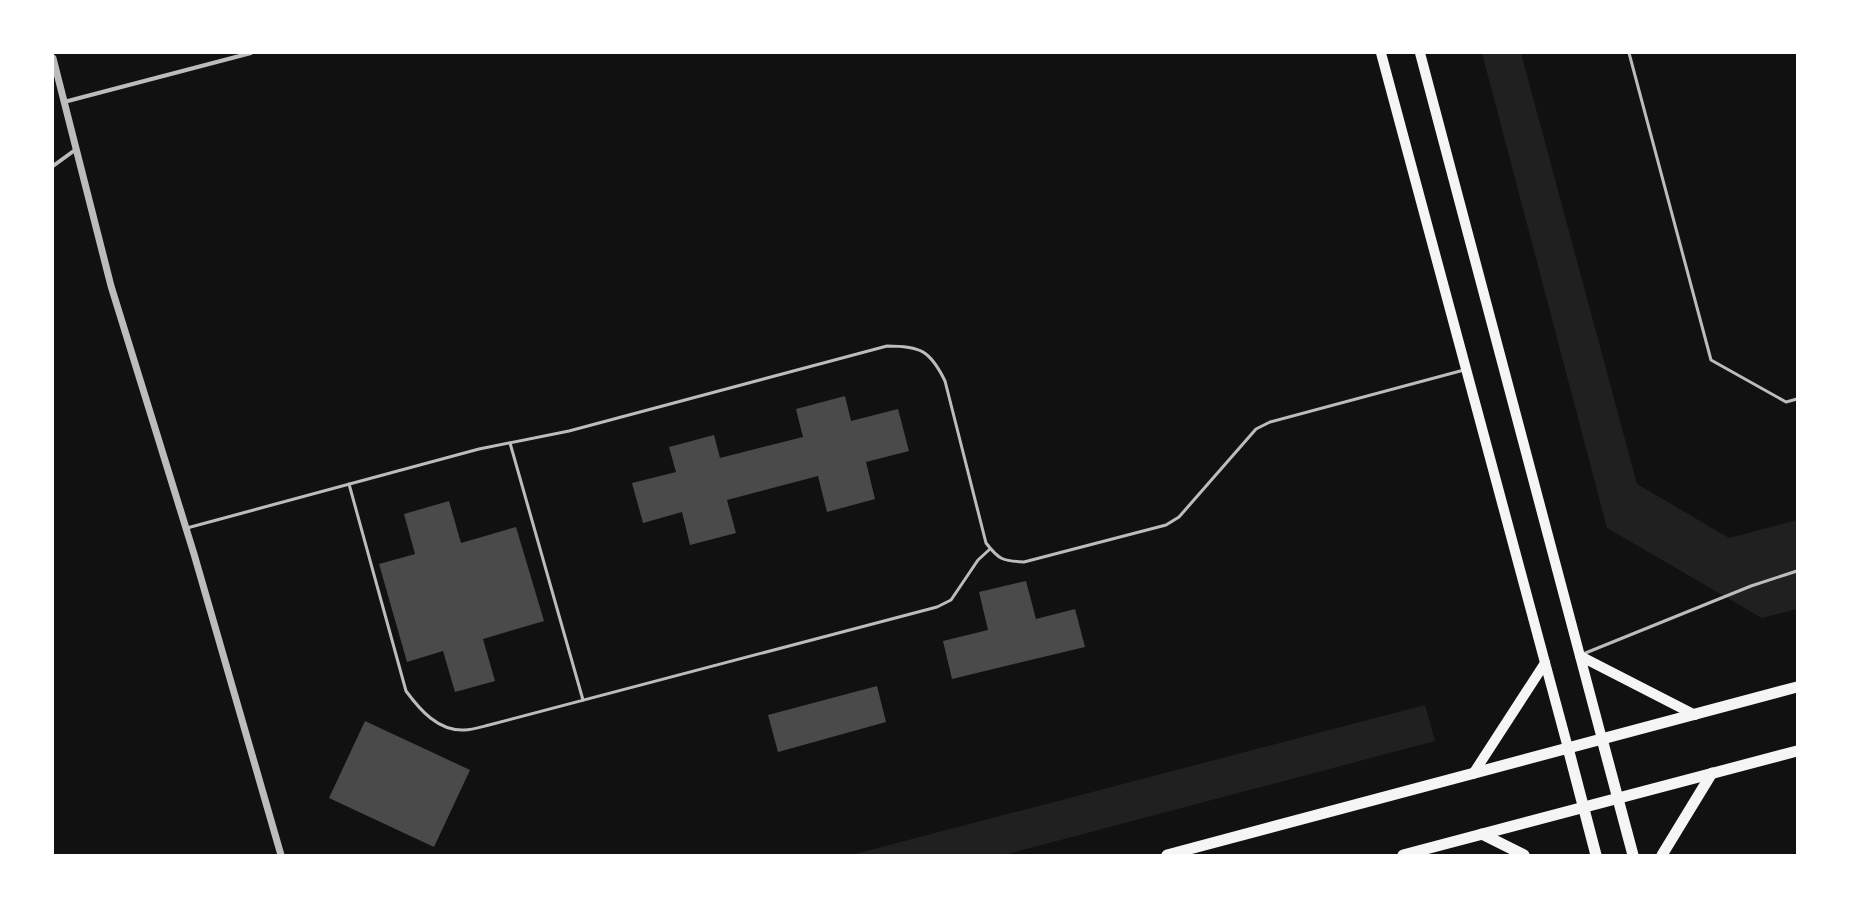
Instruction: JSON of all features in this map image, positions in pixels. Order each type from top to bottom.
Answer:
[{"type":"highway","points":[[1167,855],[1797,687]]},
{"type":"highway","points":[[1602,739],[1632,855]]},
{"type":"highway","points":[[1568,748],[1596,855]]},
{"type":"highway","points":[[1403,855],[1797,751]]},
{"type":"highway","points":[[1662,855],[1712,773]]},
{"type":"highway","points":[[1482,834],[1524,855]]},
{"type":"main road","points":[[1381,53],[1568,748]]},
{"type":"main road","points":[[1420,53],[1602,739]]},
{"type":"main road","points":[[1580,656],[1695,715]]},
{"type":"main road","points":[[1474,774],[1545,663]]},
{"type":"street","points":[[64,102],[251,53]]},
{"type":"street","points":[[53,58],[75,150],[111,286],[186,528],[282,855]]},
{"type":"street","points":[[53,166],[75,150]]},
{"type":"lane","points":[[1629,53],[1711,360],[1786,402],[1797,399]]},
{"type":"lane","points":[[186,528],[479,449],[569,431],[887,346],[908,346],[924,352],[937,363],[944,381],[986,543],[997,557],[1008,562],[1024,562],[1166,525],[1179,517],[1256,429],[1270,422],[1466,370]]},
{"type":"lane","points":[[510,443],[583,700]]},
{"type":"lane","points":[[349,484],[406,691],[420,710],[441,725],[463,730],[937,607],[951,600],[978,560],[990,549]]},
{"type":"lane","points":[[1580,656],[1751,586],[1797,570]]},
{"type":"shaded area","points":[[1482,53],[1521,53],[1637,484],[1729,538],[1797,520],[1797,609],[1762,618],[1607,528]]},
{"type":"shaded area","points":[[1425,705],[1435,741],[1004,855],[851,855]]},
{"type":"building","points":[[845,396],[851,421],[898,409],[909,451],[866,462],[875,499],[827,512],[818,476],[727,500],[736,533],[690,545],[682,512],[643,523],[632,483],[676,472],[669,447],[714,435],[720,458],[803,437],[796,409]]},
{"type":"building","points":[[449,501],[461,543],[516,527],[544,621],[483,639],[495,681],[455,692],[443,651],[407,662],[379,564],[415,554],[404,514]]},
{"type":"building","points":[[1026,581],[1036,619],[1075,609],[1085,647],[952,679],[943,641],[988,630],[979,592]]},
{"type":"building","points":[[877,686],[886,722],[778,752],[768,715]]},
{"type":"building","points":[[365,721],[470,770],[434,847],[329,798]]}]
